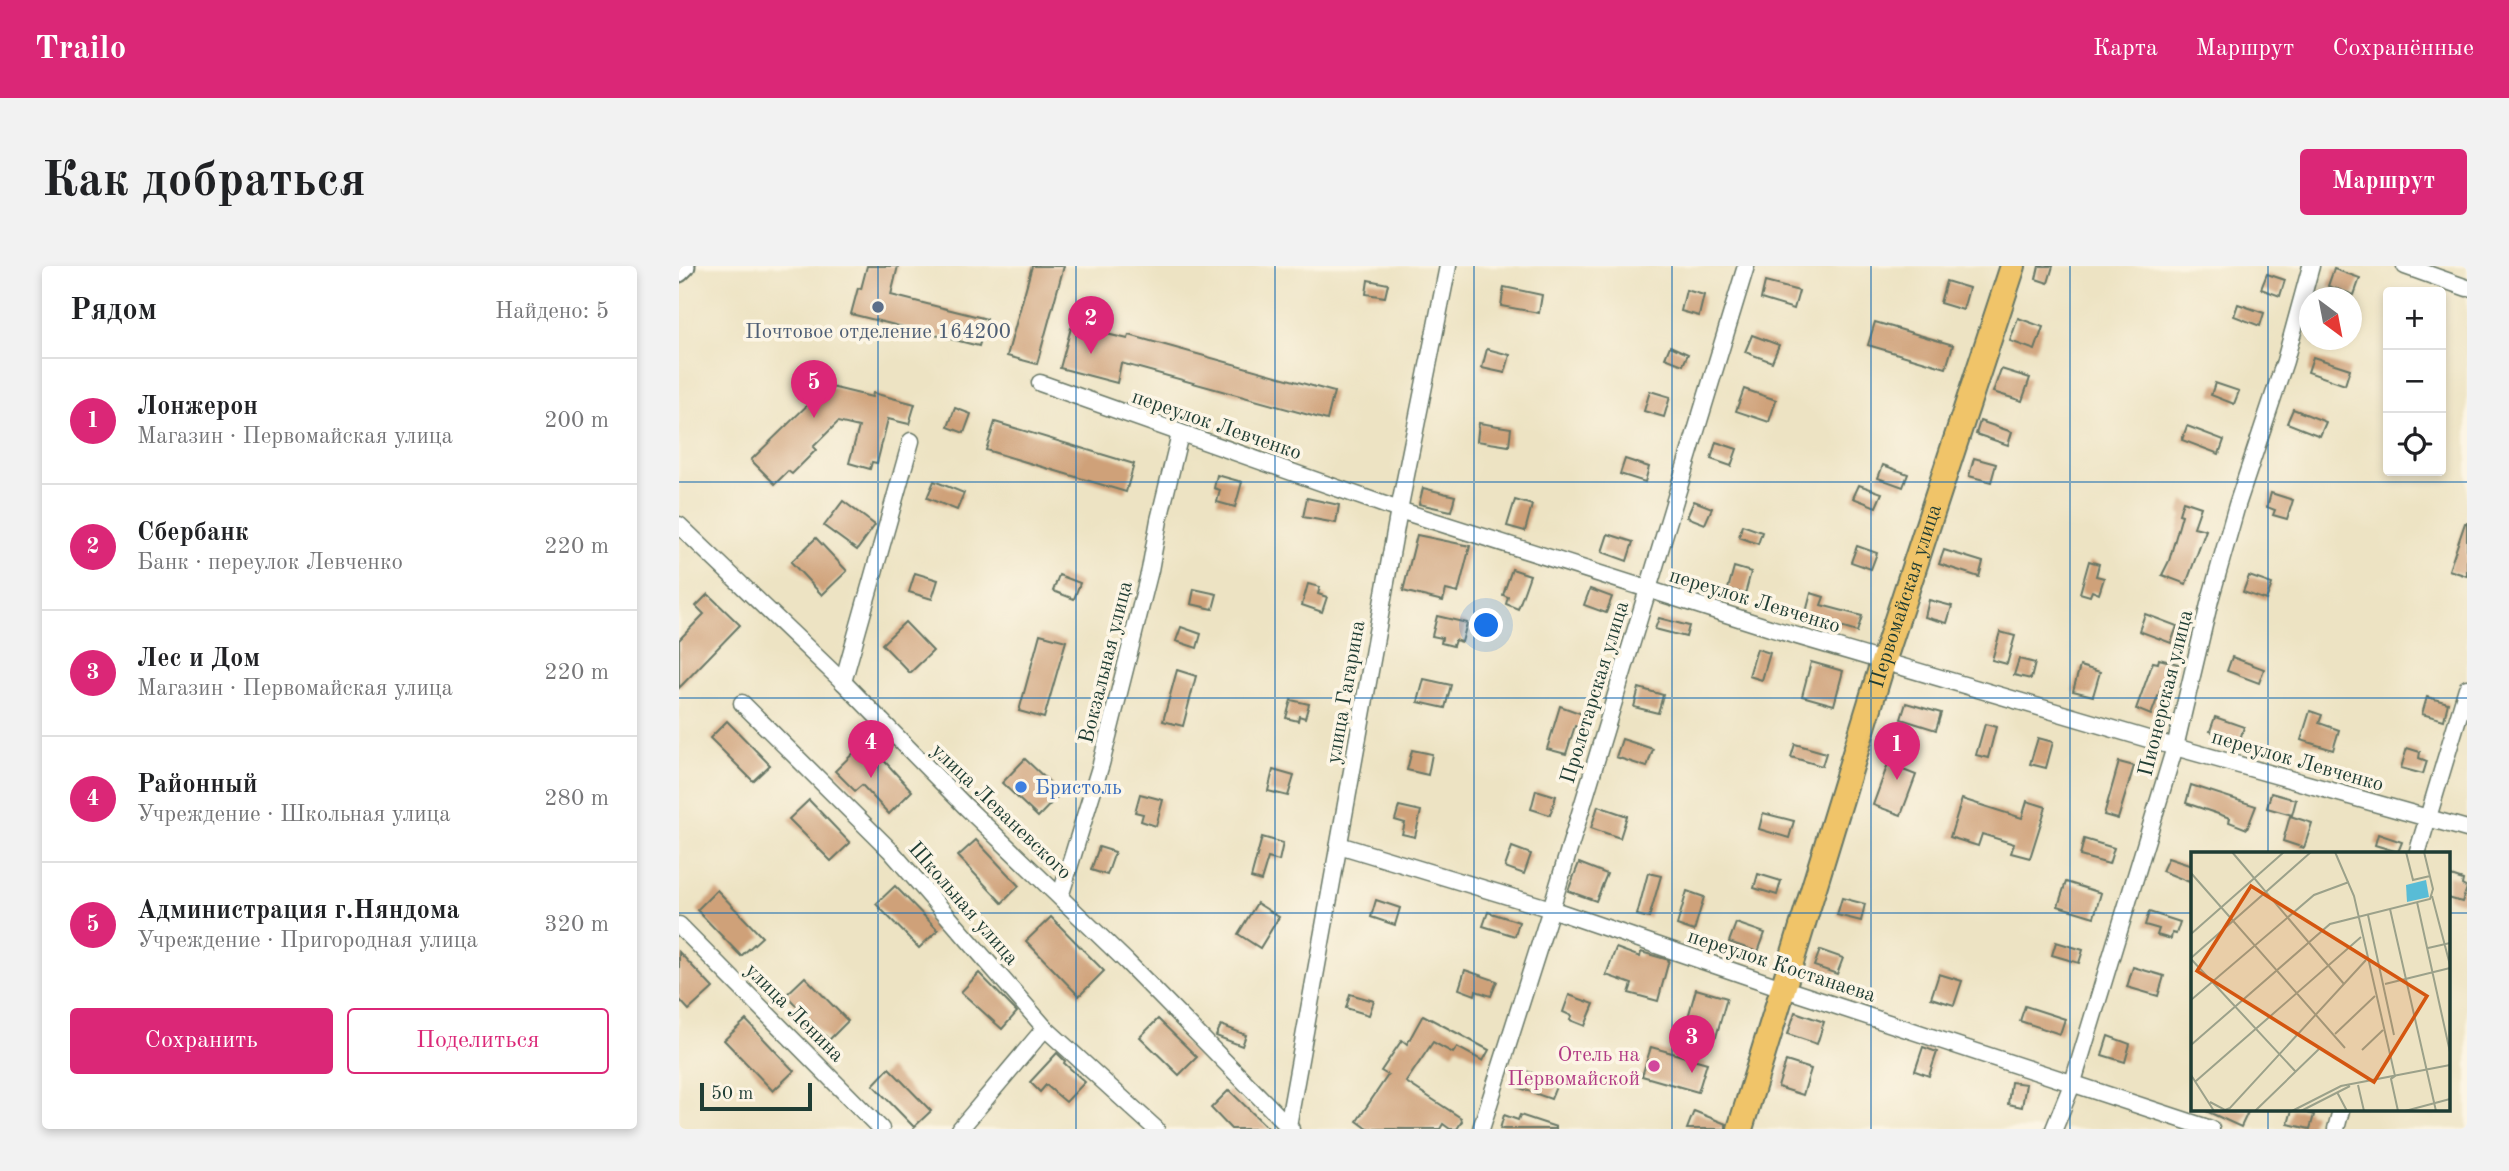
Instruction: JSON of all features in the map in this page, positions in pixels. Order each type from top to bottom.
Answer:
[{"type":"main road","name":"Первомайская улица","points":[[1740,1129],[1882,662],[2013,266]]},
{"type":"street","points":[[679,272],[685,266]]},
{"type":"street","name":"улица Гагарина","points":[[1290,1127],[1399,510],[1448,266]]},
{"type":"street","name":"Пролетарская улица","points":[[1481,1129],[1551,909],[1745,266]]},
{"type":"street","name":"Пионерская улица","points":[[2055,1129],[2073,1082],[2175,747],[2210,600],[2237,505],[2285,361],[2311,266]]},
{"type":"street","points":[[2406,266],[2467,288]]},
{"type":"street","name":"переулок Левченко","points":[[1040,383],[1399,510],[1882,662],[2467,829]]},
{"type":"street","name":"Вокзальная улица","points":[[1060,897],[1101,764],[1150,570],[1180,434]]},
{"type":"street","points":[[843,682],[911,441]]},
{"type":"street","name":"улица Леваневского","points":[[679,526],[843,682],[1290,1127]]},
{"type":"street","points":[[2418,852],[2467,688]]},
{"type":"street","name":"Школьная улица","points":[[742,703],[890,850],[1045,1028],[1156,1129]]},
{"type":"street","name":"переулок Костанаева","points":[[1339,845],[1551,909],[2211,1129]]},
{"type":"street","name":"улица Ленина","points":[[679,925],[881,1129]]},
{"type":"street","points":[[960,1129],[1045,1028]]},
{"type":"street","points":[[2336,1129],[2340,1112]]},
{"type":"building","points":[[867,266],[898,266],[891,295],[987,319],[979,346],[851,314]]},
{"type":"building","points":[[1032,266],[1064,266],[1037,364],[1007,356]]},
{"type":"building","points":[[2039,266],[2053,266],[2048,283],[2036,279]]},
{"type":"building","points":[[2334,269],[2360,278],[2357,287],[2328,286]]},
{"type":"building","points":[[2267,274],[2285,280],[2280,296],[2261,289]]},
{"type":"building","points":[[1368,280],[1388,284],[1385,297],[1366,294]]},
{"type":"building","points":[[1946,281],[1969,288],[1963,310],[1940,303]]},
{"type":"building","points":[[1765,282],[1799,291],[1794,309],[1761,299]]},
{"type":"building","points":[[1504,287],[1542,295],[1539,313],[1501,306]]},
{"type":"building","points":[[1686,290],[1704,295],[1699,316],[1681,311]]},
{"type":"building","points":[[2238,304],[2264,313],[2260,326],[2234,316]]},
{"type":"building","points":[[2018,318],[2043,327],[2035,350],[2010,341]]},
{"type":"building","points":[[1875,322],[1953,345],[1946,368],[1868,345]]},
{"type":"building","points":[[1071,328],[1101,336],[1102,333],[1128,339],[1129,335],[1334,392],[1327,420],[1121,363],[1117,383],[1060,368]]},
{"type":"building","points":[[1752,335],[1779,345],[1772,362],[1745,352]]},
{"type":"building","points":[[1670,346],[1688,354],[1683,365],[1665,358]]},
{"type":"building","points":[[1487,349],[1510,355],[1505,373],[1482,368]]},
{"type":"building","points":[[2313,357],[2350,369],[2345,385],[2308,372]]},
{"type":"building","points":[[2001,369],[2030,378],[2022,401],[1993,392]]},
{"type":"building","points":[[2215,383],[2239,391],[2234,404],[2211,395]]},
{"type":"building","points":[[827,386],[872,397],[873,393],[915,404],[909,424],[888,419],[877,463],[872,462],[870,469],[849,463],[859,427],[838,422],[813,447],[816,450],[792,474],[788,471],[775,484],[751,460]]},
{"type":"building","points":[[1744,389],[1776,400],[1769,422],[1736,411]]},
{"type":"building","points":[[1650,391],[1670,397],[1664,417],[1644,411]]},
{"type":"building","points":[[955,408],[971,414],[964,433],[948,427]]},
{"type":"building","points":[[2293,409],[2326,422],[2320,436],[2287,423]]},
{"type":"building","points":[[1980,421],[2012,432],[2008,445],[1976,434]]},
{"type":"building","points":[[995,422],[1134,464],[1126,492],[986,450]]},
{"type":"building","points":[[1479,423],[1511,428],[1509,446],[1477,441]]},
{"type":"building","points":[[2187,426],[2224,440],[2219,454],[2182,440]]},
{"type":"building","points":[[1716,442],[1737,449],[1731,466],[1711,459]]},
{"type":"building","points":[[1974,458],[1996,464],[1991,482],[1969,476]]},
{"type":"building","points":[[1625,459],[1649,467],[1645,482],[1620,474]]},
{"type":"building","points":[[1883,465],[1908,474],[1903,487],[1878,478]]},
{"type":"building","points":[[1217,475],[1242,482],[1235,507],[1217,502],[1220,490],[1214,488]]},
{"type":"building","points":[[934,481],[964,493],[957,510],[927,498]]},
{"type":"building","points":[[1859,485],[1882,493],[1876,507],[1853,498]]},
{"type":"building","points":[[1423,488],[1455,496],[1451,511],[1419,504]]},
{"type":"building","points":[[2271,493],[2293,500],[2287,519],[2273,515],[2275,510],[2267,507]]},
{"type":"building","points":[[1307,498],[1339,505],[1336,523],[1303,517]]},
{"type":"building","points":[[1515,500],[1532,505],[1525,531],[1507,526]]},
{"type":"building","points":[[843,501],[875,525],[857,550],[824,526]]},
{"type":"building","points":[[1694,501],[1712,508],[1705,524],[1687,517]]},
{"type":"building","points":[[2183,501],[2201,507],[2194,527],[2206,530],[2186,584],[2162,575],[2169,561],[2182,515],[2179,514]]},
{"type":"building","points":[[2467,523],[2467,576],[2449,570]]},
{"type":"building","points":[[1742,525],[1762,532],[1758,544],[1739,537]]},
{"type":"building","points":[[1608,534],[1633,542],[1627,561],[1602,552]]},
{"type":"building","points":[[1417,535],[1470,546],[1458,593],[1446,590],[1443,601],[1403,591]]},
{"type":"building","points":[[816,538],[847,571],[822,595],[791,562]]},
{"type":"building","points":[[1857,546],[1877,553],[1871,569],[1851,562]]},
{"type":"building","points":[[1944,550],[1983,562],[1979,577],[1939,564]]},
{"type":"building","points":[[2089,561],[2099,564],[2096,576],[2104,578],[2099,594],[2092,591],[2090,596],[2080,593]]},
{"type":"building","points":[[1734,567],[1751,572],[1745,594],[1728,589]]},
{"type":"building","points":[[1512,569],[1530,575],[1518,609],[1506,604],[1508,597],[1503,595]]},
{"type":"building","points":[[915,573],[938,580],[932,599],[909,592]]},
{"type":"building","points":[[1059,575],[1080,583],[1074,599],[1053,591]]},
{"type":"building","points":[[2249,576],[2272,584],[2266,600],[2243,592]]},
{"type":"building","points":[[1308,584],[1320,587],[1318,594],[1327,597],[1322,612],[1302,605]]},
{"type":"building","points":[[1194,589],[1217,594],[1213,609],[1191,604]]},
{"type":"building","points":[[1590,589],[1612,597],[1606,613],[1584,605]]},
{"type":"building","points":[[1811,593],[1824,597],[1821,605],[1862,616],[1857,632],[1817,620],[1816,624],[1804,620]]},
{"type":"building","points":[[708,594],[740,625],[679,688],[679,640],[704,614],[696,606]]},
{"type":"building","points":[[1929,600],[1952,606],[1947,623],[1925,617]]},
{"type":"building","points":[[2145,614],[2177,626],[2171,643],[2139,631]]},
{"type":"building","points":[[1437,616],[1467,623],[1462,642],[1455,640],[1453,646],[1441,643],[1442,638],[1432,636]]},
{"type":"building","points":[[1659,618],[1689,626],[1686,637],[1655,629]]},
{"type":"building","points":[[905,622],[933,651],[910,673],[882,644]]},
{"type":"building","points":[[1181,627],[1201,634],[1197,648],[1176,641]]},
{"type":"building","points":[[2000,632],[2015,636],[2007,664],[1992,660]]},
{"type":"building","points":[[1040,634],[1066,641],[1044,718],[1019,711]]},
{"type":"building","points":[[1757,649],[1770,653],[1762,680],[1749,676]]},
{"type":"building","points":[[2232,657],[2264,669],[2259,683],[2227,671]]},
{"type":"building","points":[[2019,659],[2035,663],[2031,679],[2014,675]]},
{"type":"building","points":[[2159,659],[2178,664],[2172,686],[2163,683],[2151,715],[2136,709],[2153,662],[2158,663]]},
{"type":"building","points":[[1811,662],[1843,671],[1834,705],[1802,696]]},
{"type":"building","points":[[2080,666],[2100,672],[2093,696],[2073,691]]},
{"type":"building","points":[[1177,670],[1196,676],[1183,726],[1163,721]]},
{"type":"building","points":[[1424,679],[1451,685],[1445,708],[1418,702]]},
{"type":"building","points":[[1639,688],[1663,695],[1658,713],[1634,707]]},
{"type":"building","points":[[2427,697],[2448,703],[2444,720],[2422,714]]},
{"type":"building","points":[[1291,700],[1309,704],[1305,718],[1299,716],[1298,721],[1286,718]]},
{"type":"building","points":[[1906,703],[1941,713],[1936,730],[1901,719]]},
{"type":"building","points":[[1560,706],[1588,716],[1584,729],[1575,726],[1566,754],[1547,749]]},
{"type":"building","points":[[2310,711],[2322,715],[2319,723],[2339,730],[2333,750],[2301,740]]},
{"type":"building","points":[[2215,717],[2244,727],[2238,745],[2226,741],[2228,737],[2210,731]]},
{"type":"building","points":[[727,721],[770,765],[753,781],[710,738]]},
{"type":"building","points":[[1985,724],[1996,727],[1988,758],[1976,755]]},
{"type":"building","points":[[2038,738],[2053,742],[2046,768],[2030,764]]},
{"type":"building","points":[[1622,739],[1653,749],[1647,767],[1616,757]]},
{"type":"building","points":[[866,741],[912,791],[889,814],[862,785],[855,791],[835,771]]},
{"type":"building","points":[[1795,744],[1826,753],[1822,766],[1791,757]]},
{"type":"building","points":[[2407,748],[2420,752],[2419,758],[2427,761],[2423,774],[2401,768]]},
{"type":"building","points":[[1412,750],[1432,754],[1428,775],[1407,770]]},
{"type":"building","points":[[1025,759],[1061,793],[1038,817],[1002,783]]},
{"type":"building","points":[[2119,762],[2134,766],[2118,819],[2104,815]]},
{"type":"building","points":[[1888,764],[1916,775],[1901,815],[1873,805]]},
{"type":"building","points":[[1273,770],[1294,776],[1288,796],[1268,791]]},
{"type":"building","points":[[2191,785],[2256,806],[2247,829],[2229,822],[2230,818],[2186,803]]},
{"type":"building","points":[[1536,790],[1556,796],[1550,815],[1531,809]]},
{"type":"building","points":[[2271,793],[2296,800],[2292,815],[2267,808]]},
{"type":"building","points":[[1140,794],[1163,800],[1156,826],[1141,821],[1143,814],[1135,812]]},
{"type":"building","points":[[1962,799],[2022,818],[2027,801],[2046,807],[2030,858],[2011,853],[2014,844],[1982,834],[1978,846],[1950,837]]},
{"type":"building","points":[[809,800],[850,843],[831,861],[789,819]]},
{"type":"building","points":[[1399,806],[1421,811],[1415,837],[1402,834],[1405,823],[1395,820]]},
{"type":"building","points":[[1598,806],[1627,816],[1620,838],[1591,828]]},
{"type":"building","points":[[1763,813],[1794,821],[1789,838],[1759,829]]},
{"type":"building","points":[[2290,816],[2312,823],[2304,848],[2283,841]]},
{"type":"building","points":[[2378,834],[2402,842],[2398,852],[2375,845]]},
{"type":"building","points":[[1262,837],[1283,843],[1279,861],[1268,858],[1261,881],[1251,878]]},
{"type":"building","points":[[2084,839],[2114,848],[2109,864],[2080,856]]},
{"type":"building","points":[[976,840],[1019,886],[1002,903],[958,856]]},
{"type":"building","points":[[1099,847],[1115,852],[1107,875],[1091,870]]},
{"type":"building","points":[[1512,847],[1531,854],[1524,874],[1505,867]]},
{"type":"building","points":[[2168,858],[2191,866],[2191,883],[2162,871]]},
{"type":"building","points":[[1579,863],[1607,874],[1596,901],[1568,891]]},
{"type":"building","points":[[1648,873],[1661,876],[1649,918],[1637,915]]},
{"type":"building","points":[[1758,874],[1781,881],[1777,895],[1754,888]]},
{"type":"building","points":[[2449,875],[2463,880],[2462,885],[2467,888],[2462,902],[2449,898]]},
{"type":"building","points":[[2066,882],[2101,893],[2094,917],[2058,906]]},
{"type":"building","points":[[895,886],[938,930],[919,948],[876,904]]},
{"type":"building","points":[[717,890],[762,937],[741,956],[697,910]]},
{"type":"building","points":[[1687,891],[1704,897],[1694,931],[1677,925]]},
{"type":"building","points":[[1842,898],[1865,904],[1861,921],[1837,915]]},
{"type":"building","points":[[1376,900],[1400,908],[1395,925],[1371,917]]},
{"type":"building","points":[[1257,903],[1279,917],[1260,948],[1238,934]]},
{"type":"building","points":[[1488,912],[1519,922],[1515,936],[1483,926]]},
{"type":"building","points":[[2149,912],[2180,922],[2171,939],[2157,935],[2159,929],[2145,925]]},
{"type":"building","points":[[1051,917],[1104,971],[1079,996],[1026,941]]},
{"type":"building","points":[[1736,923],[1765,933],[1758,952],[1729,942]]},
{"type":"building","points":[[2056,942],[2083,950],[2079,963],[2052,955]]},
{"type":"building","points":[[1616,948],[1640,957],[1641,952],[1669,960],[1658,1001],[1629,993],[1632,984],[1606,975]]},
{"type":"building","points":[[1820,950],[1843,958],[1837,974],[1814,966]]},
{"type":"building","points":[[679,952],[713,988],[689,1010],[679,999]]},
{"type":"building","points":[[2133,967],[2164,976],[2158,996],[2127,987]]},
{"type":"building","points":[[1465,970],[1497,981],[1491,996],[1476,991],[1475,995],[1459,989]]},
{"type":"building","points":[[979,973],[1017,1012],[1002,1029],[961,992]]},
{"type":"building","points":[[1939,974],[1962,981],[1954,1005],[1931,998]]},
{"type":"building","points":[[805,977],[848,1021],[829,1040],[786,995]]},
{"type":"building","points":[[1696,989],[1727,998],[1716,1037],[1685,1028]]},
{"type":"building","points":[[1350,994],[1374,1001],[1369,1015],[1346,1008]]},
{"type":"building","points":[[1569,995],[1594,1004],[1585,1026],[1570,1020],[1572,1016],[1563,1012]]},
{"type":"building","points":[[2025,1006],[2065,1019],[2060,1034],[2020,1021]]},
{"type":"building","points":[[1795,1012],[1824,1022],[1817,1044],[1788,1034]]},
{"type":"building","points":[[1423,1015],[1489,1050],[1483,1061],[1457,1047],[1453,1053],[1433,1042],[1406,1082],[1462,1121],[1457,1129],[1450,1129],[1443,1124],[1440,1129],[1368,1129],[1357,1121],[1388,1075],[1381,1071],[1402,1040],[1407,1044]]},
{"type":"building","points":[[1158,1019],[1197,1057],[1179,1075],[1140,1037]]},
{"type":"building","points":[[746,1020],[794,1071],[773,1091],[724,1040]]},
{"type":"building","points":[[1221,1025],[1246,1035],[1242,1046],[1216,1036]]},
{"type":"building","points":[[2108,1036],[2130,1044],[2125,1062],[2102,1055]]},
{"type":"building","points":[[1651,1047],[1707,1063],[1698,1092],[1642,1076]]},
{"type":"building","points":[[1923,1047],[1937,1052],[1929,1076],[1915,1071]]},
{"type":"building","points":[[1057,1053],[1085,1082],[1066,1102],[1046,1085],[1040,1092],[1030,1082]]},
{"type":"building","points":[[1786,1061],[1811,1069],[1803,1095],[1778,1087]]},
{"type":"building","points":[[889,1068],[931,1111],[914,1127],[873,1085]]},
{"type":"building","points":[[1520,1069],[1559,1079],[1551,1099],[1514,1086]]},
{"type":"building","points":[[2011,1082],[2026,1084],[2022,1107],[2008,1104]]},
{"type":"building","points":[[1229,1090],[1269,1129],[1231,1129],[1211,1108]]},
{"type":"building","points":[[1694,1111],[1726,1124],[1726,1129],[1687,1129]]},
{"type":"building","points":[[2208,1112],[2248,1112],[2241,1127]]},
{"type":"building","points":[[2291,1112],[2308,1112],[2314,1115],[2310,1129],[2288,1124]]},
{"type":"building","points":[[1504,1115],[1518,1120],[1520,1115],[1556,1129],[1500,1129]]},
{"type":"place","name":"Почтовое отделение 164200","points":[[878,307]]},
{"type":"place","name":"Сбербанк","points":[[1091,354]]},
{"type":"place","name":"Администрация г.Няндома","points":[[814,418]]},
{"type":"place","name":"Районный","points":[[871,778]]},
{"type":"place","name":"Лонжерон","points":[[1897,780]]},
{"type":"place","name":"Бристоль","points":[[1021,787]]},
{"type":"place","name":"Отель на Первомайской","points":[[1654,1066]]},
{"type":"place","name":"Лес и Дом","points":[[1692,1073]]}]
